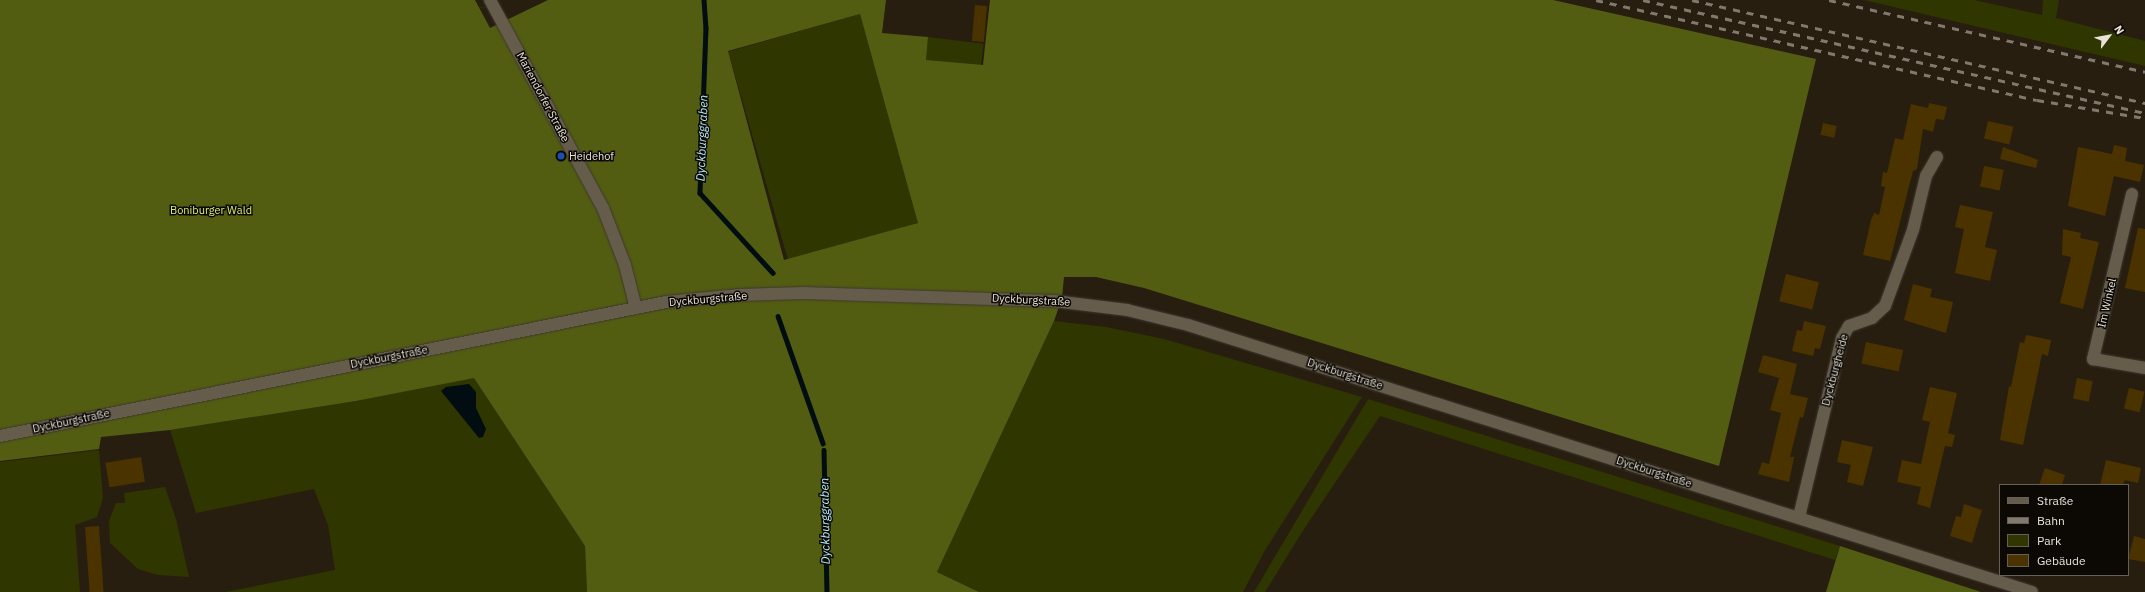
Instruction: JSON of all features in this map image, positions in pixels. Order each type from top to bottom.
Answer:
[{"type":"street","name":"Mariendorfer Straße","points":[[490,0],[602,208],[625,265],[636,308]]},
{"type":"street","name":"Dyckburgheide","points":[[1799,517],[1842,338],[1850,326],[1872,318],[1886,306],[1913,230],[1926,176],[1937,157]]},
{"type":"street","name":"Im Winkel","points":[[2132,194],[2093,359],[2145,368]]},
{"type":"street","name":"Dyckburgstraße","points":[[0,436],[636,308],[715,297],[803,293],[1036,299],[1121,309],[1166,319],[1247,343],[1799,517],[2032,592]]},
{"type":"green space","name":"Boniburger Wald","points":[[0,0],[475,0],[490,28],[548,0],[886,0],[882,33],[928,37],[926,60],[983,65],[990,0],[1553,0],[1816,59],[1719,466],[1144,288],[1096,277],[1064,277],[1062,298],[1054,321],[937,572],[979,592],[587,592],[585,546],[474,378],[356,401],[170,430],[101,437],[99,449],[0,461]],"holes":[[[860,14],[918,223],[784,260],[728,51]]]},
{"type":"green space","points":[[1864,0],[1974,0],[2042,15],[2043,0],[2059,0],[2056,18],[2145,41],[2145,66]]},
{"type":"green space","points":[[860,14],[920,223],[788,260],[728,52]]},
{"type":"green space","points":[[928,37],[984,44],[981,69],[925,62]]},
{"type":"green space","points":[[1054,321],[1106,327],[1164,339],[1362,397],[1264,552],[1243,592],[979,592],[937,572]]},
{"type":"green space","points":[[474,377],[585,546],[587,592],[226,592],[335,570],[328,525],[314,489],[196,513],[170,430],[356,401]]},
{"type":"green space","points":[[1368,399],[1840,546],[1835,560],[1380,416],[1304,529],[1265,592],[1254,592]]},
{"type":"green space","points":[[99,450],[103,498],[97,517],[75,525],[80,592],[0,592],[0,462]]},
{"type":"green space","points":[[165,487],[176,519],[189,577],[158,575],[138,569],[110,543],[109,521],[116,503],[125,503],[124,493]]},
{"type":"green space","points":[[1840,546],[1981,592],[1826,592]]},
{"type":"shaded area","points":[[469,384],[476,392],[476,408],[486,429],[483,437],[479,438],[441,391],[446,387]]},
{"type":"building","points":[[975,5],[987,6],[984,42],[972,41]]},
{"type":"building","points":[[1929,103],[1947,107],[1944,120],[1936,119],[1933,132],[1923,129],[1917,169],[1913,171],[1890,261],[1863,255],[1871,220],[1874,213],[1879,215],[1885,187],[1881,186],[1883,172],[1887,173],[1895,138],[1903,140],[1911,104],[1928,108]]},
{"type":"building","points":[[1988,121],[2013,127],[2009,144],[1984,139]]},
{"type":"building","points":[[1823,123],[1837,126],[1834,138],[1821,135]]},
{"type":"building","points":[[2114,145],[2127,148],[2125,161],[2144,165],[2140,182],[2114,176],[2105,216],[2068,206],[2078,147],[2112,154]]},
{"type":"building","points":[[2003,147],[2038,160],[2036,168],[2000,159]]},
{"type":"building","points":[[1984,166],[2004,170],[2000,190],[1980,187]]},
{"type":"building","points":[[1960,205],[1993,212],[1985,247],[1997,250],[1990,281],[1955,273],[1964,229],[1955,227]]},
{"type":"building","points":[[2138,228],[2145,229],[2145,292],[2125,288]]},
{"type":"building","points":[[2063,229],[2081,233],[2080,238],[2099,242],[2083,309],[2060,303],[2071,257],[2062,255]]},
{"type":"building","points":[[1786,274],[1819,282],[1812,309],[1779,301]]},
{"type":"building","points":[[1913,284],[1932,289],[1930,297],[1953,302],[1946,333],[1904,320]]},
{"type":"building","points":[[1804,321],[1826,326],[1820,349],[1815,348],[1813,356],[1792,351],[1797,330],[1802,331]]},
{"type":"building","points":[[2026,335],[2051,340],[2048,356],[2042,354],[2023,445],[2000,440],[2009,386],[2011,387],[2020,342],[2024,343]]},
{"type":"building","points":[[1866,342],[1903,350],[1899,371],[1861,364]]},
{"type":"building","points":[[1763,355],[1797,364],[1790,394],[1808,398],[1803,418],[1800,417],[1790,457],[1794,457],[1789,482],[1758,474],[1762,462],[1769,464],[1781,413],[1770,410],[1779,378],[1758,372]]},
{"type":"building","points":[[2077,378],[2093,381],[2089,402],[2073,399]]},
{"type":"building","points":[[1930,387],[1957,393],[1948,433],[1955,435],[1952,447],[1945,446],[1930,508],[1917,504],[1921,487],[1897,482],[1902,460],[1921,464],[1930,422],[1922,420]]},
{"type":"building","points":[[2129,388],[2145,392],[2139,412],[2124,408]]},
{"type":"building","points":[[1842,440],[1873,447],[1863,486],[1847,482],[1851,465],[1837,462]]},
{"type":"building","points":[[141,457],[145,482],[109,487],[105,463]]},
{"type":"building","points":[[2106,460],[2141,468],[2138,483],[2125,480],[2123,484],[2100,484]]},
{"type":"building","points":[[2045,468],[2065,475],[2062,484],[2039,484]]},
{"type":"building","points":[[1964,504],[1982,510],[1972,543],[1950,536],[1956,516],[1961,517]]},
{"type":"building","points":[[99,526],[104,592],[90,592],[85,527]]},
{"type":"building","points":[[2134,536],[2145,539],[2145,562],[2129,559]]},
{"type":"waterway","name":"Dyckburggraben","points":[[704,0],[706,28],[700,193],[773,273]]},
{"type":"waterway","name":"Dyckburggraben","points":[[778,316],[823,443]]},
{"type":"waterway","name":"Dyckburggraben","points":[[824,450],[827,592]]},
{"type":"railway","points":[[1596,0],[2037,100],[2145,118]]},
{"type":"railway","points":[[1643,0],[2145,113]]},
{"type":"railway","points":[[1692,0],[2145,103]]},
{"type":"railway","points":[[1829,0],[2145,72]]},
{"type":"place","name":"Heidehof","points":[[561,156]]}]
